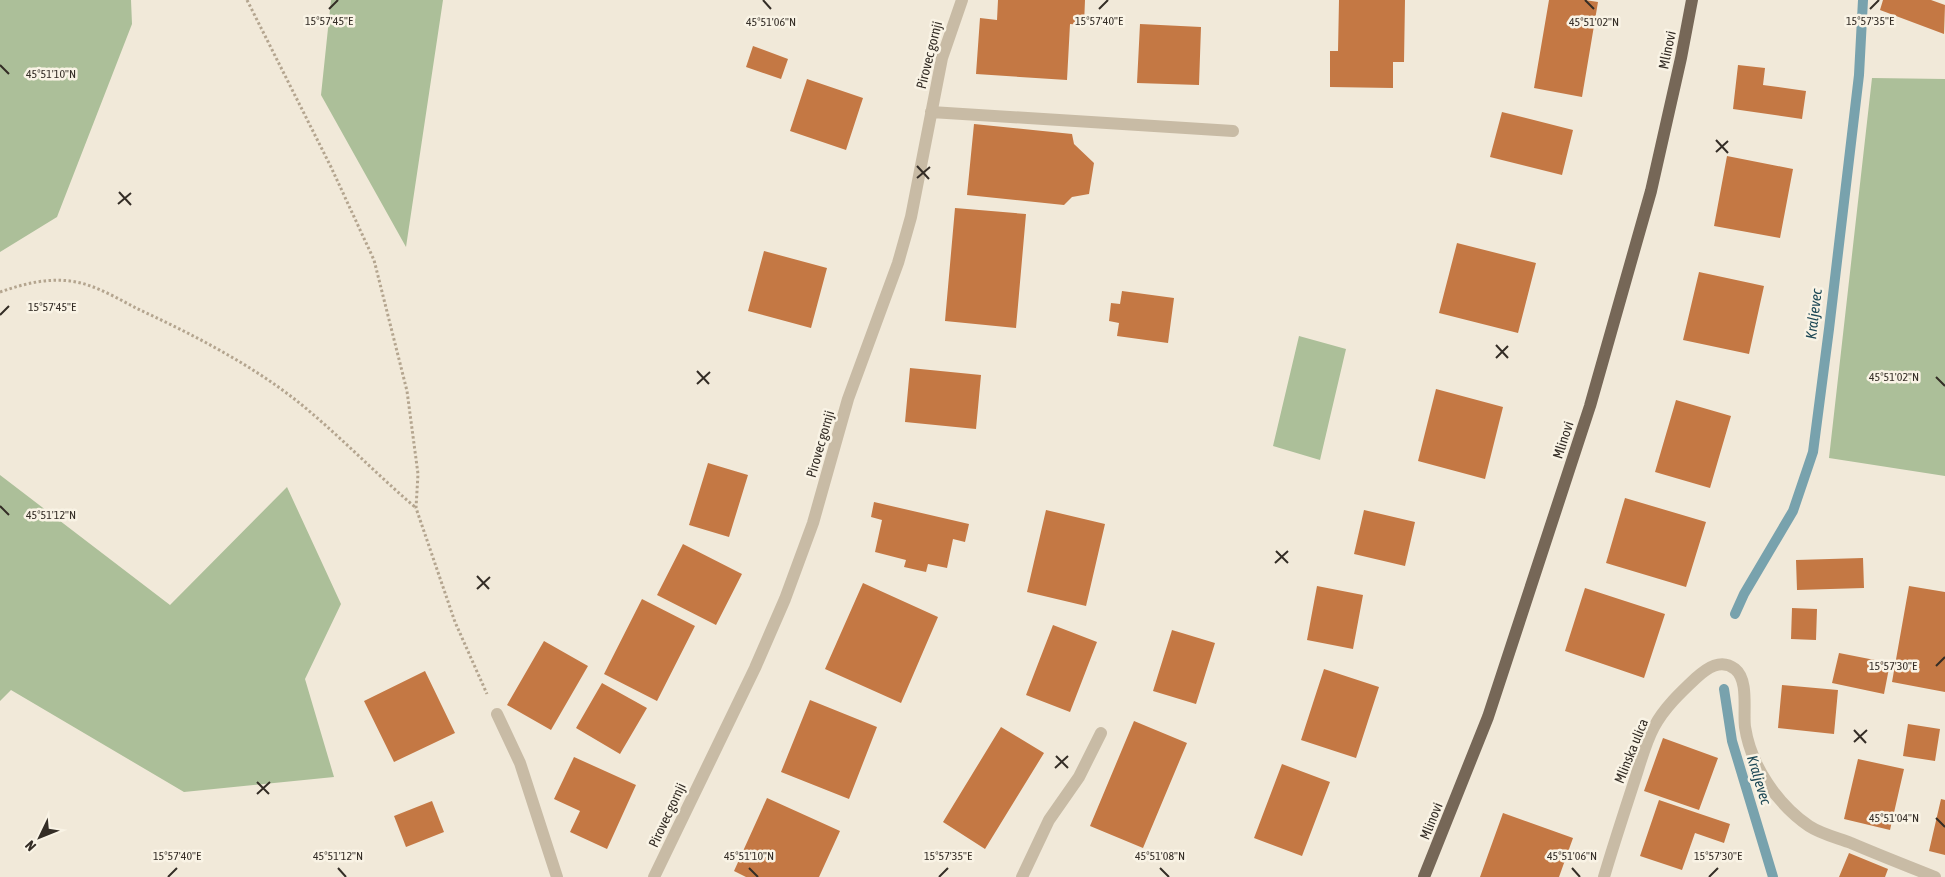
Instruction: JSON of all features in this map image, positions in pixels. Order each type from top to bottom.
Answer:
[{"type":"main road","name":"Mlinovi","points":[[1424,877],[1488,717],[1590,406],[1650,191],[1681,58],[1692,0]]},
{"type":"street","name":"Pirovec gornji","points":[[660,876],[785,599],[813,523],[848,400],[898,263],[911,217],[942,58],[962,0]]},
{"type":"street","points":[[931,112],[1234,131]]},
{"type":"street","name":"Mlinska ulica","points":[[1604,877],[1633,784],[1655,726],[1684,689],[1707,668],[1717,664],[1728,665],[1737,670],[1741,676],[1744,686],[1746,729],[1756,763],[1768,784],[1789,811],[1811,827],[1935,877]]},
{"type":"street","points":[[496,714],[520,763],[557,877]]},
{"type":"street","points":[[1022,877],[1049,820],[1079,777],[1102,733]]},
{"type":"path","points":[[246,0],[331,168],[374,260],[407,391],[418,474],[416,508],[455,622],[496,714]]},
{"type":"path","points":[[0,292],[22,285],[49,280],[72,282],[97,289],[170,324],[239,362],[297,401],[416,508]]},
{"type":"green space","points":[[0,0],[131,0],[132,24],[57,217],[0,252]]},
{"type":"green space","points":[[331,0],[443,0],[406,247],[321,95]]},
{"type":"green space","points":[[1872,78],[1945,79],[1945,476],[1829,458]]},
{"type":"green space","points":[[1299,336],[1346,349],[1320,460],[1273,446]]},
{"type":"green space","points":[[0,475],[170,605],[287,487],[341,604],[305,679],[334,777],[184,792],[11,690],[0,701]]},
{"type":"building","points":[[998,0],[1085,0],[1084,25],[1070,24],[1067,80],[976,74],[980,18],[997,20]]},
{"type":"building","points":[[1339,0],[1405,0],[1404,62],[1393,62],[1393,88],[1330,87],[1330,51],[1338,51]]},
{"type":"building","points":[[1549,0],[1598,2],[1582,97],[1534,88]]},
{"type":"building","points":[[1883,0],[1931,0],[1945,5],[1944,34],[1880,10]]},
{"type":"building","points":[[1140,24],[1201,27],[1199,85],[1137,83]]},
{"type":"building","points":[[753,46],[788,59],[781,79],[746,67]]},
{"type":"building","points":[[1738,65],[1765,68],[1763,85],[1806,91],[1802,119],[1733,109]]},
{"type":"building","points":[[807,79],[863,98],[846,150],[790,131]]},
{"type":"building","points":[[1502,112],[1573,130],[1562,175],[1490,157]]},
{"type":"building","points":[[974,124],[1072,134],[1074,144],[1094,163],[1089,194],[1072,197],[1064,205],[967,195]]},
{"type":"building","points":[[1727,156],[1793,169],[1780,238],[1714,226]]},
{"type":"building","points":[[955,208],[1026,214],[1016,328],[945,321]]},
{"type":"building","points":[[1457,243],[1536,263],[1518,333],[1439,313]]},
{"type":"building","points":[[764,251],[827,268],[811,328],[748,311]]},
{"type":"building","points":[[1699,272],[1764,286],[1749,354],[1683,340]]},
{"type":"building","points":[[1122,291],[1174,298],[1168,343],[1117,336],[1119,323],[1109,321],[1111,303],[1120,304]]},
{"type":"building","points":[[910,368],[981,375],[976,429],[905,422]]},
{"type":"building","points":[[1436,389],[1503,407],[1485,479],[1418,461]]},
{"type":"building","points":[[1676,400],[1731,416],[1710,488],[1655,472]]},
{"type":"building","points":[[708,463],[748,475],[729,537],[689,525]]},
{"type":"building","points":[[1625,498],[1706,522],[1686,587],[1606,563]]},
{"type":"building","points":[[874,502],[969,524],[965,542],[953,539],[947,568],[928,564],[926,572],[904,567],[906,560],[875,552],[882,520],[871,517]]},
{"type":"building","points":[[1046,510],[1105,524],[1086,606],[1027,592]]},
{"type":"building","points":[[1364,510],[1415,522],[1405,566],[1354,554]]},
{"type":"building","points":[[683,544],[742,574],[716,625],[657,595]]},
{"type":"building","points":[[1863,558],[1864,588],[1797,590],[1796,560]]},
{"type":"building","points":[[863,583],[938,617],[901,703],[825,669]]},
{"type":"building","points":[[1317,586],[1363,595],[1353,649],[1307,640]]},
{"type":"building","points":[[1909,586],[1945,592],[1945,692],[1892,682]]},
{"type":"building","points":[[1585,588],[1665,614],[1644,678],[1565,651]]},
{"type":"building","points":[[642,599],[695,626],[657,701],[604,674]]},
{"type":"building","points":[[1792,608],[1817,609],[1816,640],[1791,639]]},
{"type":"building","points":[[1053,625],[1097,642],[1070,712],[1026,695]]},
{"type":"building","points":[[1172,630],[1215,643],[1196,704],[1153,691]]},
{"type":"building","points":[[544,641],[588,666],[551,730],[507,705]]},
{"type":"building","points":[[1839,653],[1890,663],[1884,694],[1832,683]]},
{"type":"building","points":[[1324,669],[1379,687],[1356,758],[1301,740]]},
{"type":"building","points":[[425,671],[455,733],[394,762],[364,701]]},
{"type":"building","points":[[602,683],[647,708],[620,754],[576,728]]},
{"type":"building","points":[[1782,685],[1838,690],[1834,734],[1778,728]]},
{"type":"building","points":[[810,700],[877,727],[849,799],[781,772]]},
{"type":"building","points":[[1134,721],[1187,743],[1143,848],[1090,826]]},
{"type":"building","points":[[1908,724],[1940,729],[1935,761],[1903,756]]},
{"type":"building","points":[[1001,727],[1044,753],[985,849],[943,822]]},
{"type":"building","points":[[1663,738],[1718,758],[1699,810],[1644,791]]},
{"type":"building","points":[[574,757],[636,785],[607,849],[570,832],[580,811],[554,799]]},
{"type":"building","points":[[1858,759],[1904,769],[1890,830],[1844,819]]},
{"type":"building","points":[[1282,764],[1330,782],[1302,856],[1254,838]]},
{"type":"building","points":[[767,798],[840,831],[819,877],[746,877],[734,871]]},
{"type":"building","points":[[1941,799],[1945,800],[1945,855],[1929,851]]},
{"type":"building","points":[[1659,800],[1730,824],[1724,843],[1695,833],[1682,870],[1640,856]]},
{"type":"building","points":[[432,801],[444,832],[406,847],[394,816]]},
{"type":"building","points":[[1503,813],[1573,838],[1559,877],[1480,877]]},
{"type":"building","points":[[1849,853],[1888,869],[1885,877],[1839,877]]},
{"type":"waterway","name":"Kraljevec","points":[[1735,614],[1744,594],[1793,511],[1813,452],[1859,75],[1863,0]]},
{"type":"waterway","name":"Kraljevec","points":[[1724,689],[1732,741],[1773,877]]}]
